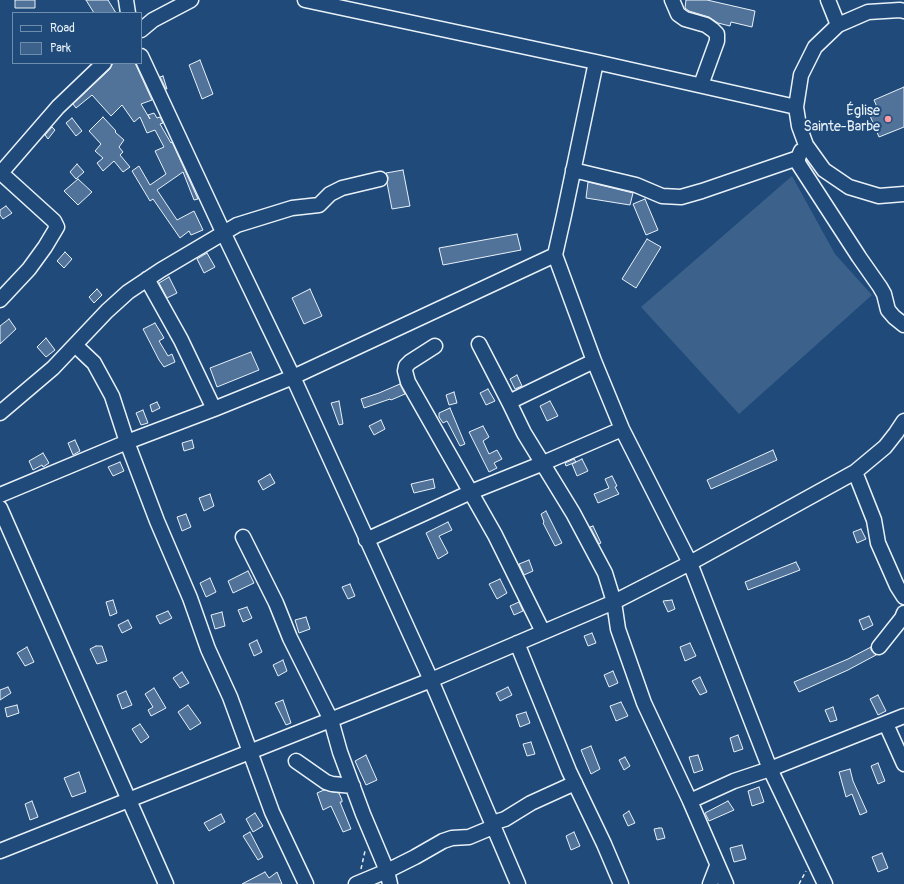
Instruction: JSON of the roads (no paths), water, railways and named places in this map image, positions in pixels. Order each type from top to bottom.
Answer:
[{"type":"street","points":[[126,0],[128,12]]},
{"type":"street","points":[[142,29],[153,20],[191,0]]},
{"type":"street","points":[[305,0],[596,62],[796,107]]},
{"type":"street","points":[[672,0],[678,14],[685,19],[706,26],[717,34],[717,41],[700,85]]},
{"type":"street","points":[[828,0],[838,25]]},
{"type":"street","points":[[904,11],[868,12],[838,25],[815,47],[800,76],[796,107],[799,126],[806,145],[824,170],[849,187],[879,196],[904,194]]},
{"type":"street","points":[[142,58],[293,377],[431,680],[497,826],[518,884]]},
{"type":"street","points":[[596,62],[555,255],[594,360],[622,429],[690,563],[770,768],[825,884]]},
{"type":"street","points":[[0,300],[29,269],[57,227],[54,221],[0,174],[58,108],[103,64]]},
{"type":"street","points":[[806,145],[801,151],[798,158],[798,163],[880,287],[884,294],[888,310],[904,325]]},
{"type":"street","points":[[573,170],[636,185],[662,196],[681,197],[798,158]]},
{"type":"street","points":[[0,413],[53,368],[106,311],[128,292],[147,279],[237,225],[292,208],[319,205],[330,194],[338,190],[380,179]]},
{"type":"street","points":[[0,495],[127,442],[293,377],[555,255]]},
{"type":"street","points":[[147,279],[181,340],[214,409]]},
{"type":"street","points":[[479,344],[524,434],[572,513],[605,573],[614,602],[618,630],[644,703],[690,801],[726,884]]},
{"type":"street","points":[[75,345],[94,363],[112,396],[127,442],[159,528],[190,598],[208,649],[230,697],[272,812],[306,884]]},
{"type":"street","points":[[435,346],[406,366],[405,371],[408,382],[495,536],[542,632]]},
{"type":"street","points":[[509,402],[594,360]]},
{"type":"street","points":[[0,850],[431,680],[614,602],[690,563],[856,472],[885,447],[904,421]]},
{"type":"street","points":[[366,540],[471,492],[622,429]]},
{"type":"street","points":[[856,472],[874,520],[878,543],[904,597]]},
{"type":"street","points":[[0,508],[166,884]]},
{"type":"street","points":[[243,537],[276,603],[290,638],[331,720],[340,752],[389,878]]},
{"type":"street","points":[[879,647],[902,618],[904,613]]},
{"type":"street","points":[[517,643],[552,731],[621,884]]},
{"type":"street","points":[[690,801],[734,781],[904,716]]},
{"type":"street","points":[[886,724],[904,764]]},
{"type":"street","points":[[296,761],[326,782],[353,786]]},
{"type":"street","points":[[358,883],[389,878],[415,857],[443,841],[452,838],[470,837],[497,826],[531,803],[561,788],[575,783]]},
{"type":"street","points":[[710,884],[718,866]]},
{"type":"place","name":"Église Sainte-Barbe","points":[[888,119]]}]
